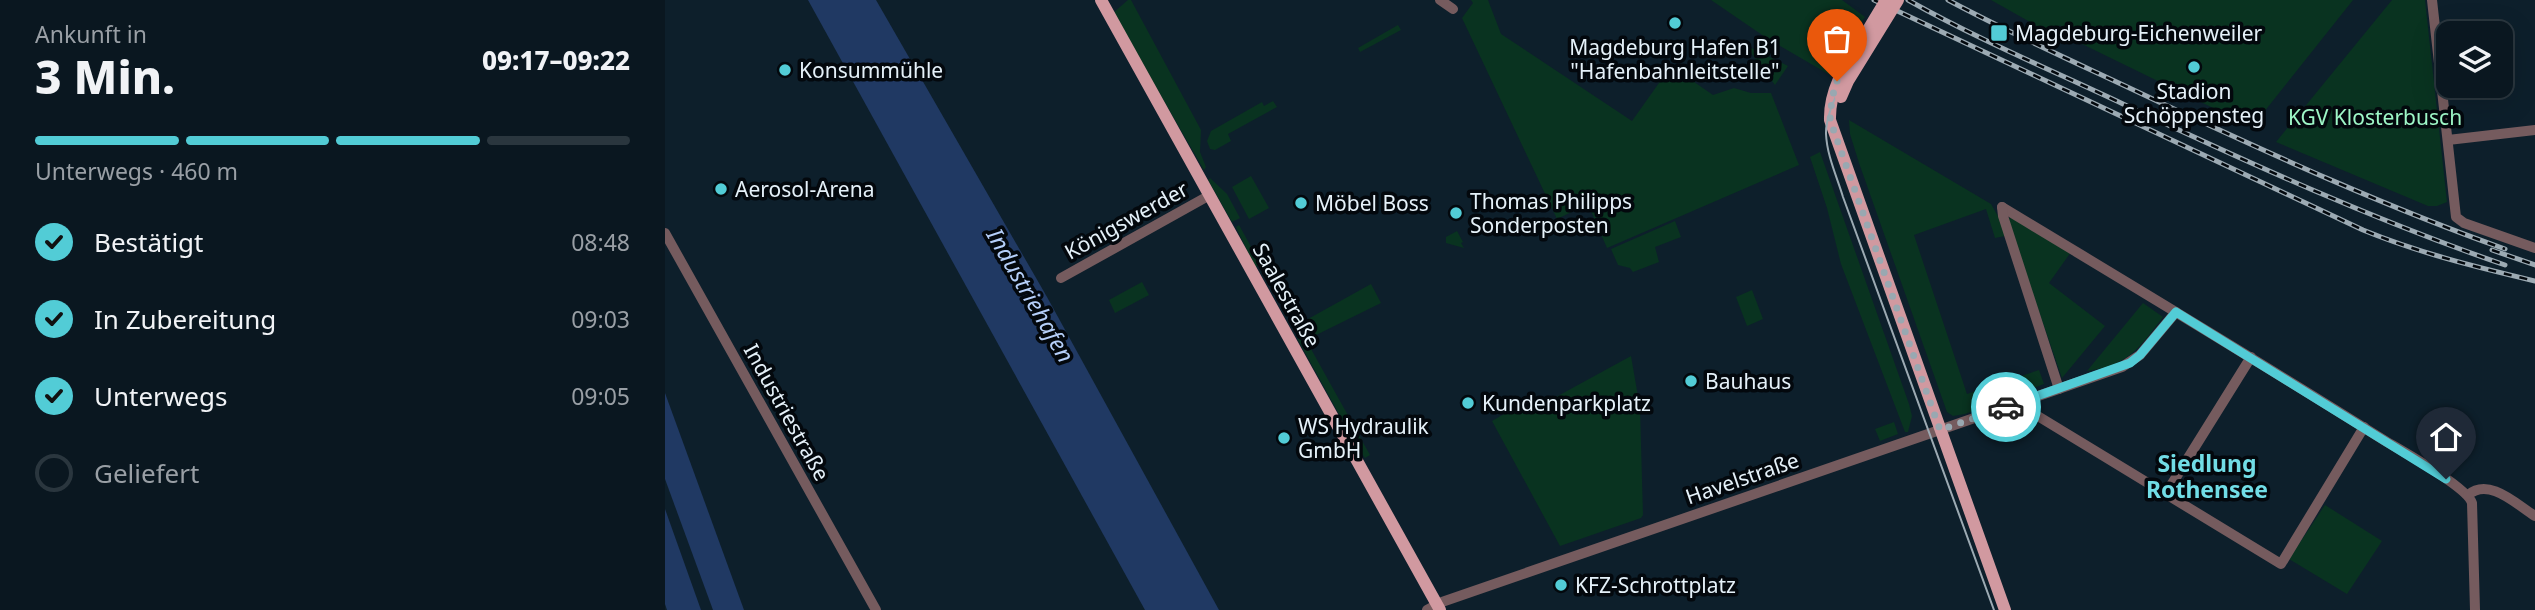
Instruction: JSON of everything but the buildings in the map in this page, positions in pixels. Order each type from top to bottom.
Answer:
[{"type":"main road","name":"Saalestraße","points":[[1101,0],[1434,608]]},
{"type":"main road","points":[[1886,0],[1840,76],[1830,120],[2005,610]]},
{"type":"main road","points":[[1836,101],[1898,0]]},
{"type":"street","points":[[1440,0],[1453,9]]},
{"type":"street","points":[[2433,0],[2457,219],[2535,248]]},
{"type":"street","points":[[2448,140],[2535,130]]},
{"type":"street","name":"Königswerder","points":[[1061,278],[1210,195]]},
{"type":"street","points":[[2059,388],[2002,207],[2251,357],[2468,495],[2472,503],[2475,610]]},
{"type":"street","name":"Industriestraße","points":[[665,233],[876,610]]},
{"type":"street","name":"Havelstraße","points":[[1434,608],[2113,370],[2134,361],[2176,312]]},
{"type":"street","points":[[2165,495],[2251,357]]},
{"type":"street","points":[[2018,404],[2281,564],[2364,427]]},
{"type":"street","points":[[2468,495],[2480,488],[2490,488],[2535,516]]},
{"type":"green space","points":[[1131,0],[1201,130],[1200,152],[1206,167],[1204,170],[1113,13]]},
{"type":"green space","points":[[1471,0],[1488,0],[1501,34],[1632,121],[1671,66],[1713,95],[1734,88],[1751,93],[1771,93],[1799,165],[1607,248],[1588,204],[1557,219],[1462,18],[1473,3]]},
{"type":"green space","points":[[1711,0],[1842,0],[1865,17],[1830,75],[1768,39]]},
{"type":"green space","points":[[1991,0],[2353,0],[2252,127],[2080,43],[2060,25],[2051,34]]},
{"type":"green space","name":"KGV Klosterbusch","points":[[2392,0],[2425,0],[2447,202],[2437,206],[2428,206],[2276,142]]},
{"type":"green space","points":[[1398,25],[1401,30],[1360,52],[1358,48]]},
{"type":"green space","points":[[1745,45],[1788,66],[1775,85]]},
{"type":"green space","points":[[1273,101],[1277,107],[1228,134],[1231,141],[1215,150],[1210,149],[1207,141],[1211,131],[1262,102],[1264,106]]},
{"type":"green space","points":[[1849,120],[1991,204],[1999,218],[2005,236],[1995,238],[1986,209],[1914,235],[1967,394],[2039,370],[2044,384],[1965,414],[1953,416],[1947,412],[1859,163],[1850,134]]},
{"type":"green space","points":[[1820,152],[1909,404],[1912,416],[1908,432],[1905,432],[1841,264],[1827,208],[1810,157]]},
{"type":"green space","points":[[1251,176],[1269,208],[1249,219],[1232,187]]},
{"type":"green space","points":[[1210,178],[1227,194],[1240,218],[1232,222],[1208,180]]},
{"type":"green space","points":[[2014,216],[2071,252],[2049,283],[2105,326],[2062,378],[2007,219]]},
{"type":"green space","points":[[1675,221],[1681,237],[1655,247],[1659,262],[1633,272],[1630,268],[1618,265],[1611,249]]},
{"type":"green space","points":[[1239,225],[1260,263],[1266,263],[1255,267],[1236,227]]},
{"type":"green space","points":[[1457,231],[1464,248],[1446,243],[1446,237]]},
{"type":"green space","points":[[1142,282],[1149,295],[1115,313],[1109,300]]},
{"type":"green space","points":[[1371,284],[1381,303],[1306,340],[1370,455],[1365,458],[1298,340],[1296,331],[1299,324]]},
{"type":"green space","points":[[1752,290],[1763,319],[1747,326],[1736,297]]},
{"type":"green space","points":[[2143,303],[2163,317],[2147,338],[2123,359],[2087,371]]},
{"type":"green space","points":[[1631,356],[1640,408],[1643,515],[1641,518],[1560,546],[1492,421],[1504,414],[1506,409],[1545,403]]},
{"type":"green space","points":[[1894,422],[1898,434],[1880,441],[1875,429]]},
{"type":"green space","points":[[2325,505],[2382,541],[2347,594],[2289,559]]},
{"type":"water","name":"Industriehafen","points":[[808,0],[876,0],[1047,297],[1219,610],[1145,610]]},
{"type":"water","points":[[665,393],[744,610],[713,610],[665,479]]},
{"type":"water","points":[[665,509],[701,610],[667,610]]},
{"type":"tram line","points":[[1895,0],[1833,102],[1828,119],[1827,142],[1843,197],[1994,610]]},
{"type":"railway","points":[[1874,0],[2363,230],[2426,253],[2535,281]]},
{"type":"railway","points":[[1908,0],[1987,41],[2265,169],[2360,210],[2505,265]]},
{"type":"railway","points":[[1948,0],[2287,161],[2417,216],[2505,249]]},
{"type":"railway","points":[[2492,250],[2535,265]]},
{"type":"way so far","points":[[1837,81],[1830,120],[1940,430],[2006,407]]},
{"type":"place","name":"Magdeburg Hafen B1 \"Hafenbahnleitstelle\"","points":[[1675,23]]},
{"type":"place","name":"Magdeburg-Eichenweiler","points":[[1999,33]]},
{"type":"place","name":"Stadion Schöppensteg","points":[[2194,67]]},
{"type":"place","name":"Konsummühle","points":[[785,70]]},
{"type":"place","name":"Aerosol-Arena","points":[[721,189]]},
{"type":"place","name":"Möbel Boss","points":[[1301,203]]},
{"type":"place","name":"Thomas Philipps Sonderposten","points":[[1456,213]]},
{"type":"place","name":"Bauhaus","points":[[1691,381]]},
{"type":"place","name":"Kundenparkplatz","points":[[1468,403]]},
{"type":"place","name":"WS Hydraulik GmbH","points":[[1284,438]]},
{"type":"place","name":"KFZ-Schrottplatz","points":[[1561,585]]},
{"type":"district","name":"Siedlung Rothensee","points":[[2207,476]]},
{"type":"route","points":[[2006,407],[2130,363],[2176,312],[2446,479]]}]
